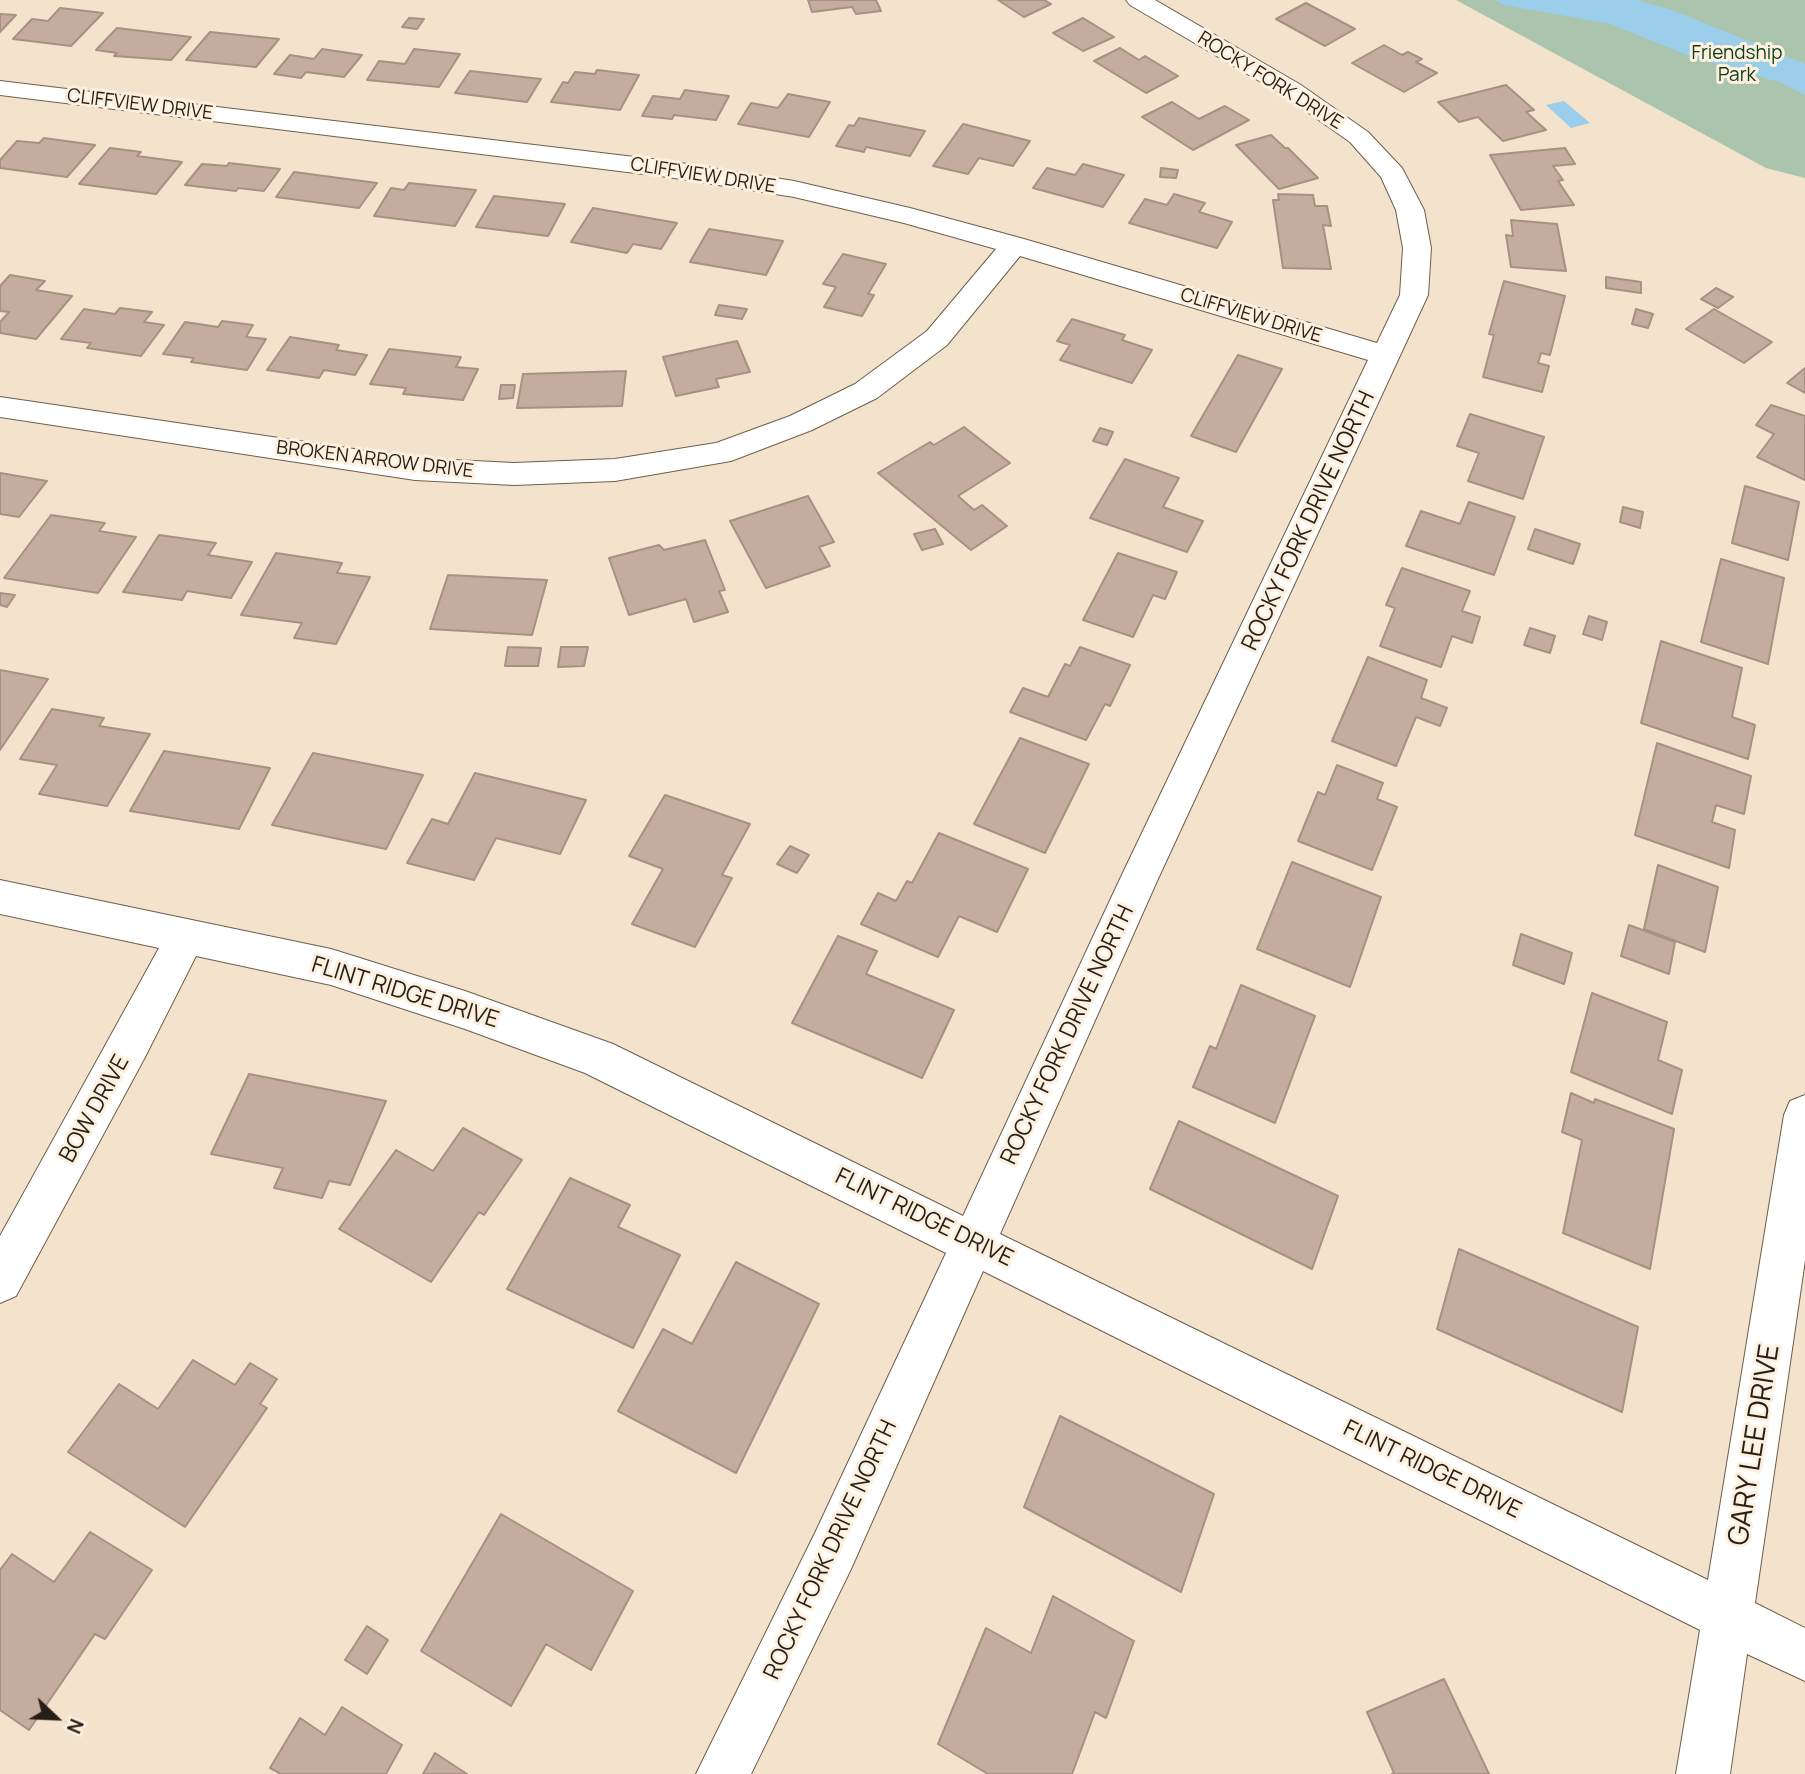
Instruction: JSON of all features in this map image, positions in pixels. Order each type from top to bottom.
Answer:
[{"type":"street","name":"ROCKY FORK DRIVE","points":[[1138,0],[1292,90],[1359,137],[1393,174],[1410,209],[1418,248],[1414,295]]},
{"type":"street","name":"CLIFFVIEW DRIVE","points":[[0,88],[668,169],[794,189],[910,216],[1014,245],[1387,356]]},
{"type":"street","name":"BROKEN ARROW DRIVE","points":[[0,407],[415,468],[514,474],[615,470],[720,453],[801,423],[866,391],[937,338],[1014,245]]},
{"type":"street","name":"ROCKY FORK DRIVE NORTH","points":[[723,1774],[833,1551],[1138,881],[1414,295]]},
{"type":"street","name":"FLINT RIDGE DRIVE","points":[[0,897],[331,967],[465,1010],[598,1058],[1805,1654]]},
{"type":"street","name":"BOW DRIVE","points":[[0,1280],[129,1046],[186,935]]},
{"type":"street","name":"GARY LEE DRIVE","points":[[1703,1774],[1805,1115]]},
{"type":"green space","name":"Friendship Park","points":[[1456,0],[1805,0],[1805,178],[1766,168]]},
{"type":"water","points":[[1495,0],[1636,0],[1675,11],[1805,64],[1805,95],[1782,83],[1687,55],[1611,24],[1504,5]]},
{"type":"water","points":[[1564,101],[1590,123],[1571,128],[1546,105]]},
{"type":"building","points":[[808,0],[876,0],[881,11],[856,14],[852,7],[812,12]]},
{"type":"building","points":[[998,0],[1044,0],[1051,4],[1024,17]]},
{"type":"building","points":[[1306,3],[1355,29],[1325,46],[1276,19]]},
{"type":"building","points":[[60,8],[103,13],[71,46],[13,39],[32,19],[48,21]]},
{"type":"building","points":[[0,14],[16,15],[0,32]]},
{"type":"building","points":[[409,18],[424,19],[417,29],[402,27]]},
{"type":"building","points":[[1083,18],[1114,37],[1083,51],[1053,33]]},
{"type":"building","points":[[117,28],[191,37],[171,60],[114,56],[117,53],[96,50]]},
{"type":"building","points":[[210,32],[279,39],[256,67],[186,60]]},
{"type":"building","points":[[1384,45],[1402,55],[1408,52],[1422,59],[1416,62],[1437,73],[1404,92],[1352,63]]},
{"type":"building","points":[[1120,48],[1139,60],[1145,56],[1178,76],[1146,93],[1094,61]]},
{"type":"building","points":[[322,49],[362,55],[344,77],[306,72],[301,78],[274,74],[290,55],[314,59]]},
{"type":"building","points":[[414,49],[460,54],[439,87],[367,80],[379,61],[405,64]]},
{"type":"building","points":[[597,70],[639,75],[620,110],[551,102],[563,82],[568,83],[575,72],[595,74]]},
{"type":"building","points":[[470,71],[541,79],[527,102],[455,93]]},
{"type":"building","points":[[1506,85],[1534,110],[1526,112],[1546,130],[1503,141],[1478,117],[1459,122],[1438,102]]},
{"type":"building","points":[[685,90],[729,96],[716,120],[674,115],[672,119],[642,116],[653,96],[680,99]]},
{"type":"building","points":[[788,94],[830,102],[809,137],[738,124],[751,103],[778,108]]},
{"type":"building","points":[[1172,102],[1199,119],[1225,106],[1249,120],[1193,150],[1142,117]]},
{"type":"building","points":[[859,118],[925,131],[910,156],[866,147],[864,152],[836,146],[849,125],[854,126]]},
{"type":"building","points":[[963,124],[1030,141],[1013,166],[979,158],[968,174],[933,166]]},
{"type":"building","points":[[1271,135],[1318,178],[1279,189],[1236,145]]},
{"type":"building","points":[[44,138],[95,145],[67,177],[0,168],[0,160],[17,141],[39,143]]},
{"type":"building","points":[[110,148],[141,152],[137,156],[182,162],[156,194],[79,184]]},
{"type":"building","points":[[1565,148],[1575,164],[1553,166],[1563,180],[1558,181],[1574,205],[1521,210],[1490,155]]},
{"type":"building","points":[[229,163],[280,169],[264,191],[238,188],[236,191],[185,185],[202,164],[227,166]]},
{"type":"building","points":[[1083,164],[1124,175],[1103,207],[1033,188],[1047,168],[1075,175]]},
{"type":"building","points":[[1161,168],[1178,170],[1176,178],[1160,177]]},
{"type":"building","points":[[294,172],[377,183],[359,208],[276,197]]},
{"type":"building","points":[[409,183],[476,190],[455,226],[374,216],[391,188],[404,190]]},
{"type":"building","points":[[1174,194],[1205,203],[1199,212],[1232,222],[1217,248],[1129,223],[1145,199],[1167,205]]},
{"type":"building","points":[[1278,194],[1313,195],[1315,206],[1327,206],[1331,226],[1323,225],[1331,269],[1283,268],[1273,200],[1279,200]]},
{"type":"building","points":[[494,196],[565,204],[548,236],[476,227]]},
{"type":"building","points":[[593,208],[677,223],[661,249],[633,244],[627,253],[571,242]]},
{"type":"building","points":[[1511,220],[1557,224],[1566,271],[1511,267],[1506,235],[1513,236]]},
{"type":"building","points":[[709,229],[783,241],[766,275],[690,262]]},
{"type":"building","points":[[843,254],[886,264],[868,294],[874,295],[862,316],[824,307],[836,287],[823,284]]},
{"type":"building","points":[[10,275],[45,281],[36,290],[72,296],[36,339],[0,333],[0,322],[9,312],[0,311],[0,286]]},
{"type":"building","points":[[1606,277],[1641,282],[1641,293],[1606,288]]},
{"type":"building","points":[[1504,281],[1565,296],[1550,355],[1541,353],[1538,363],[1549,366],[1542,392],[1483,377],[1494,335],[1489,334]]},
{"type":"building","points":[[1716,288],[1733,297],[1718,308],[1701,299]]},
{"type":"building","points":[[719,305],[747,309],[742,319],[715,315]]},
{"type":"building","points":[[120,308],[152,312],[144,322],[164,325],[141,356],[87,348],[91,343],[61,339],[84,309],[115,314]]},
{"type":"building","points":[[1636,309],[1653,314],[1648,328],[1632,324]]},
{"type":"building","points":[[1714,309],[1772,342],[1744,363],[1686,329]]},
{"type":"building","points":[[1072,319],[1125,335],[1122,340],[1152,350],[1132,383],[1060,360],[1070,345],[1057,341]]},
{"type":"building","points":[[222,321],[253,325],[246,337],[266,339],[247,370],[191,362],[194,358],[163,354],[185,322],[218,327]]},
{"type":"building","points":[[290,337],[339,345],[336,350],[367,355],[355,375],[324,370],[319,378],[267,370]]},
{"type":"building","points":[[737,341],[750,372],[716,379],[719,387],[676,396],[663,357]]},
{"type":"building","points":[[389,349],[461,357],[456,367],[478,369],[463,400],[403,394],[406,388],[370,384]]},
{"type":"building","points":[[1238,355],[1282,369],[1236,452],[1191,436]]},
{"type":"building","points":[[1805,368],[1805,393],[1787,383]]},
{"type":"building","points":[[626,371],[622,406],[517,408],[523,374]]},
{"type":"building","points":[[501,385],[515,385],[513,398],[499,399]]},
{"type":"building","points":[[1771,405],[1805,416],[1805,480],[1757,457],[1774,434],[1756,425]]},
{"type":"building","points":[[1470,414],[1544,437],[1523,499],[1468,481],[1479,453],[1457,446]]},
{"type":"building","points":[[964,427],[1010,463],[958,496],[974,510],[982,505],[1007,526],[971,550],[878,473],[930,442],[934,445]]},
{"type":"building","points":[[1100,428],[1113,432],[1107,445],[1093,441]]},
{"type":"building","points":[[1125,459],[1179,478],[1163,507],[1203,521],[1187,552],[1090,518]]},
{"type":"building","points":[[0,473],[47,481],[19,517],[0,514]]},
{"type":"building","points":[[1745,486],[1799,502],[1788,560],[1732,543]]},
{"type":"building","points":[[808,496],[834,542],[819,547],[830,566],[766,588],[730,521]]},
{"type":"building","points":[[1469,502],[1515,517],[1494,575],[1406,546],[1421,511],[1460,524]]},
{"type":"building","points":[[1623,507],[1643,512],[1640,528],[1620,522]]},
{"type":"building","points":[[51,515],[105,523],[99,531],[136,537],[98,593],[4,578]]},
{"type":"building","points":[[935,529],[943,544],[922,550],[914,534]]},
{"type":"building","points":[[1535,529],[1580,544],[1573,564],[1528,549]]},
{"type":"building","points":[[159,535],[216,543],[208,555],[252,562],[231,598],[187,591],[182,600],[123,592]]},
{"type":"building","points":[[705,540],[725,590],[719,591],[728,612],[694,622],[686,599],[629,615],[609,558],[659,545],[664,550]]},
{"type":"building","points":[[276,553],[342,563],[337,573],[370,577],[336,644],[294,638],[302,623],[241,615]]},
{"type":"building","points":[[1118,553],[1177,572],[1165,599],[1153,595],[1133,637],[1083,620]]},
{"type":"building","points":[[1721,559],[1784,578],[1768,664],[1701,642]]},
{"type":"building","points":[[1402,568],[1470,591],[1462,611],[1480,617],[1472,643],[1452,636],[1441,667],[1380,646],[1395,608],[1386,605]]},
{"type":"building","points":[[448,575],[547,580],[532,635],[430,629]]},
{"type":"building","points":[[0,593],[15,595],[7,607],[0,605]]},
{"type":"building","points":[[1589,616],[1607,622],[1602,640],[1583,634]]},
{"type":"building","points":[[1530,628],[1555,636],[1550,653],[1524,645]]},
{"type":"building","points":[[1661,641],[1742,668],[1732,717],[1755,725],[1748,759],[1641,723]]},
{"type":"building","points":[[508,647],[541,648],[538,666],[505,666]]},
{"type":"building","points":[[561,647],[588,647],[584,666],[558,667]]},
{"type":"building","points":[[1080,647],[1130,665],[1110,706],[1105,704],[1086,740],[1010,712],[1023,688],[1048,697],[1065,664],[1070,666]]},
{"type":"building","points":[[1368,657],[1427,680],[1421,698],[1447,708],[1440,726],[1416,717],[1396,766],[1332,741]]},
{"type":"building","points":[[0,670],[48,679],[0,750]]},
{"type":"building","points":[[52,709],[104,718],[99,726],[150,734],[107,806],[39,794],[57,765],[20,759]]},
{"type":"building","points":[[1020,738],[1089,764],[1045,853],[974,824]]},
{"type":"building","points":[[1657,743],[1751,776],[1744,814],[1716,805],[1712,822],[1735,830],[1729,868],[1635,835]]},
{"type":"building","points":[[164,751],[270,768],[239,829],[130,811]]},
{"type":"building","points":[[313,753],[423,775],[386,849],[272,825]]},
{"type":"building","points":[[1337,765],[1383,783],[1377,799],[1397,807],[1372,870],[1298,841],[1318,792],[1325,795]]},
{"type":"building","points":[[475,773],[586,800],[560,854],[496,838],[474,880],[407,863],[432,819],[448,824]]},
{"type":"building","points":[[665,795],[750,824],[722,875],[732,878],[695,947],[632,924],[663,869],[629,856]]},
{"type":"building","points":[[939,833],[1028,869],[997,932],[959,916],[938,957],[861,924],[878,893],[896,901],[907,881],[912,883]]},
{"type":"building","points":[[790,846],[809,855],[797,873],[777,864]]},
{"type":"building","points":[[1292,862],[1381,897],[1350,987],[1257,949]]},
{"type":"building","points":[[1658,865],[1718,887],[1705,952],[1644,929]]},
{"type":"building","points":[[1629,925],[1675,942],[1669,974],[1621,956]]},
{"type":"building","points":[[1521,934],[1572,953],[1564,984],[1513,965]]},
{"type":"building","points":[[838,936],[877,951],[866,974],[954,1010],[922,1078],[792,1023]]},
{"type":"building","points":[[1241,985],[1315,1016],[1275,1123],[1193,1087],[1210,1046],[1216,1049]]},
{"type":"building","points":[[1592,993],[1667,1022],[1658,1060],[1682,1070],[1672,1114],[1571,1072]]},
{"type":"building","points":[[249,1074],[386,1101],[350,1185],[329,1181],[322,1198],[274,1188],[283,1168],[211,1154]]},
{"type":"building","points":[[1571,1093],[1594,1103],[1595,1099],[1674,1129],[1650,1269],[1563,1233],[1582,1140],[1562,1132]]},
{"type":"building","points":[[1179,1121],[1338,1196],[1312,1269],[1150,1189]]},
{"type":"building","points":[[463,1128],[522,1160],[484,1215],[479,1212],[431,1282],[339,1229],[396,1150],[433,1171]]},
{"type":"building","points":[[570,1178],[630,1205],[618,1227],[680,1255],[633,1348],[507,1289]]},
{"type":"building","points":[[1459,1249],[1638,1327],[1622,1412],[1437,1329]]},
{"type":"building","points":[[736,1262],[819,1304],[736,1473],[618,1411],[663,1329],[692,1344]]},
{"type":"building","points":[[193,1360],[235,1385],[250,1363],[277,1379],[260,1404],[267,1408],[185,1527],[68,1452],[119,1384],[158,1409]]},
{"type":"building","points":[[1060,1416],[1214,1494],[1181,1592],[1024,1507]]},
{"type":"building","points":[[501,1514],[633,1591],[591,1670],[546,1644],[511,1706],[421,1651]]},
{"type":"building","points":[[90,1532],[152,1570],[105,1639],[95,1634],[29,1730],[0,1710],[0,1570],[12,1554],[54,1582]]},
{"type":"building","points":[[1053,1596],[1134,1641],[1106,1718],[1095,1712],[1072,1774],[988,1774],[938,1744],[986,1628],[1031,1653]]},
{"type":"building","points":[[367,1626],[388,1640],[367,1674],[345,1660]]},
{"type":"building","points":[[1444,1679],[1489,1774],[1392,1774],[1394,1773],[1367,1712]]},
{"type":"building","points":[[342,1707],[402,1745],[386,1774],[281,1774],[270,1768],[300,1718],[325,1735]]},
{"type":"building","points":[[435,1753],[467,1774],[423,1774]]}]
